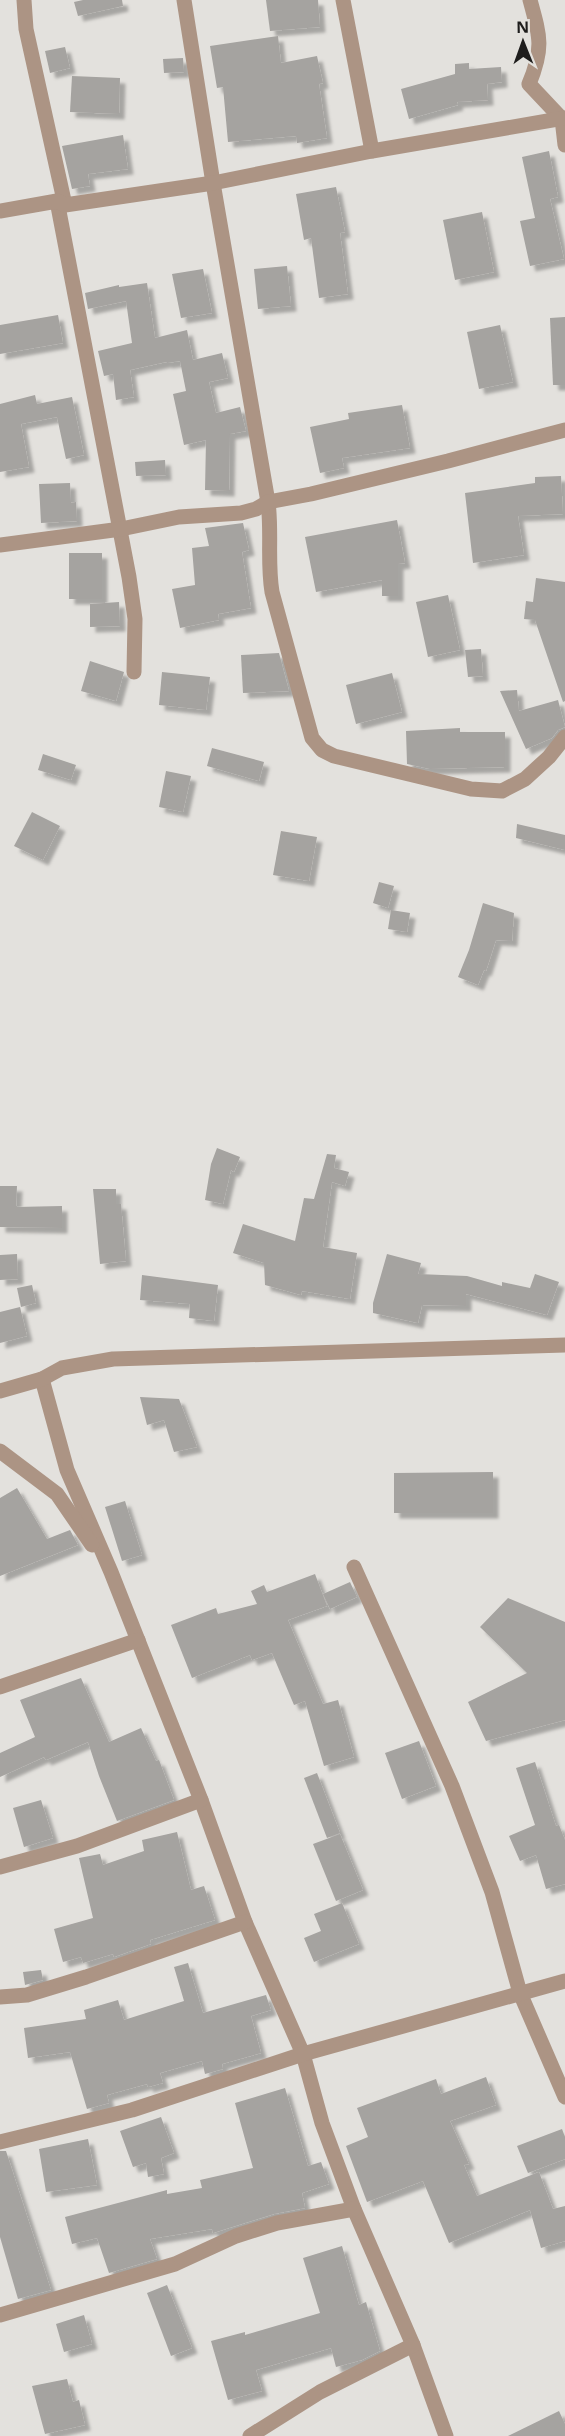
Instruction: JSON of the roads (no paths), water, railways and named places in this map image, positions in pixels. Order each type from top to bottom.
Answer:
[{"type":"street","points":[[24,0],[26,29],[61,203],[121,529],[135,619],[134,672]]},
{"type":"street","points":[[184,0],[268,502],[269,573],[272,592],[312,738],[322,750],[334,756],[471,789],[502,790],[525,779],[549,757],[565,737]]},
{"type":"street","points":[[343,0],[372,151]]},
{"type":"street","points":[[530,0],[540,33],[538,61],[529,84],[563,118],[565,145]]},
{"type":"street","points":[[0,211],[213,183],[372,151],[563,118]]},
{"type":"street","points":[[0,545],[121,529],[179,517],[241,513],[256,509],[268,502],[437,464],[565,430]]},
{"type":"street","points":[[0,1391],[42,1379],[62,1368],[113,1359],[565,1345]]},
{"type":"street","points":[[42,1379],[67,1470],[111,1572],[201,1800],[244,1922],[303,2054],[322,2123],[354,2209],[413,2345],[446,2436]]},
{"type":"street","points":[[0,1451],[57,1494],[111,1572]]},
{"type":"street","points":[[354,1567],[452,1786],[492,1892],[520,1993],[565,2097]]},
{"type":"street","points":[[0,1687],[138,1640]]},
{"type":"street","points":[[0,1868],[77,1846],[201,1800]]},
{"type":"street","points":[[0,1997],[27,1995],[86,1977],[244,1922]]},
{"type":"street","points":[[0,2142],[132,2110],[303,2054],[565,1981]]},
{"type":"street","points":[[0,2315],[175,2264],[236,2236],[277,2223],[354,2209]]},
{"type":"street","points":[[250,2436],[320,2392],[413,2345]]}]
